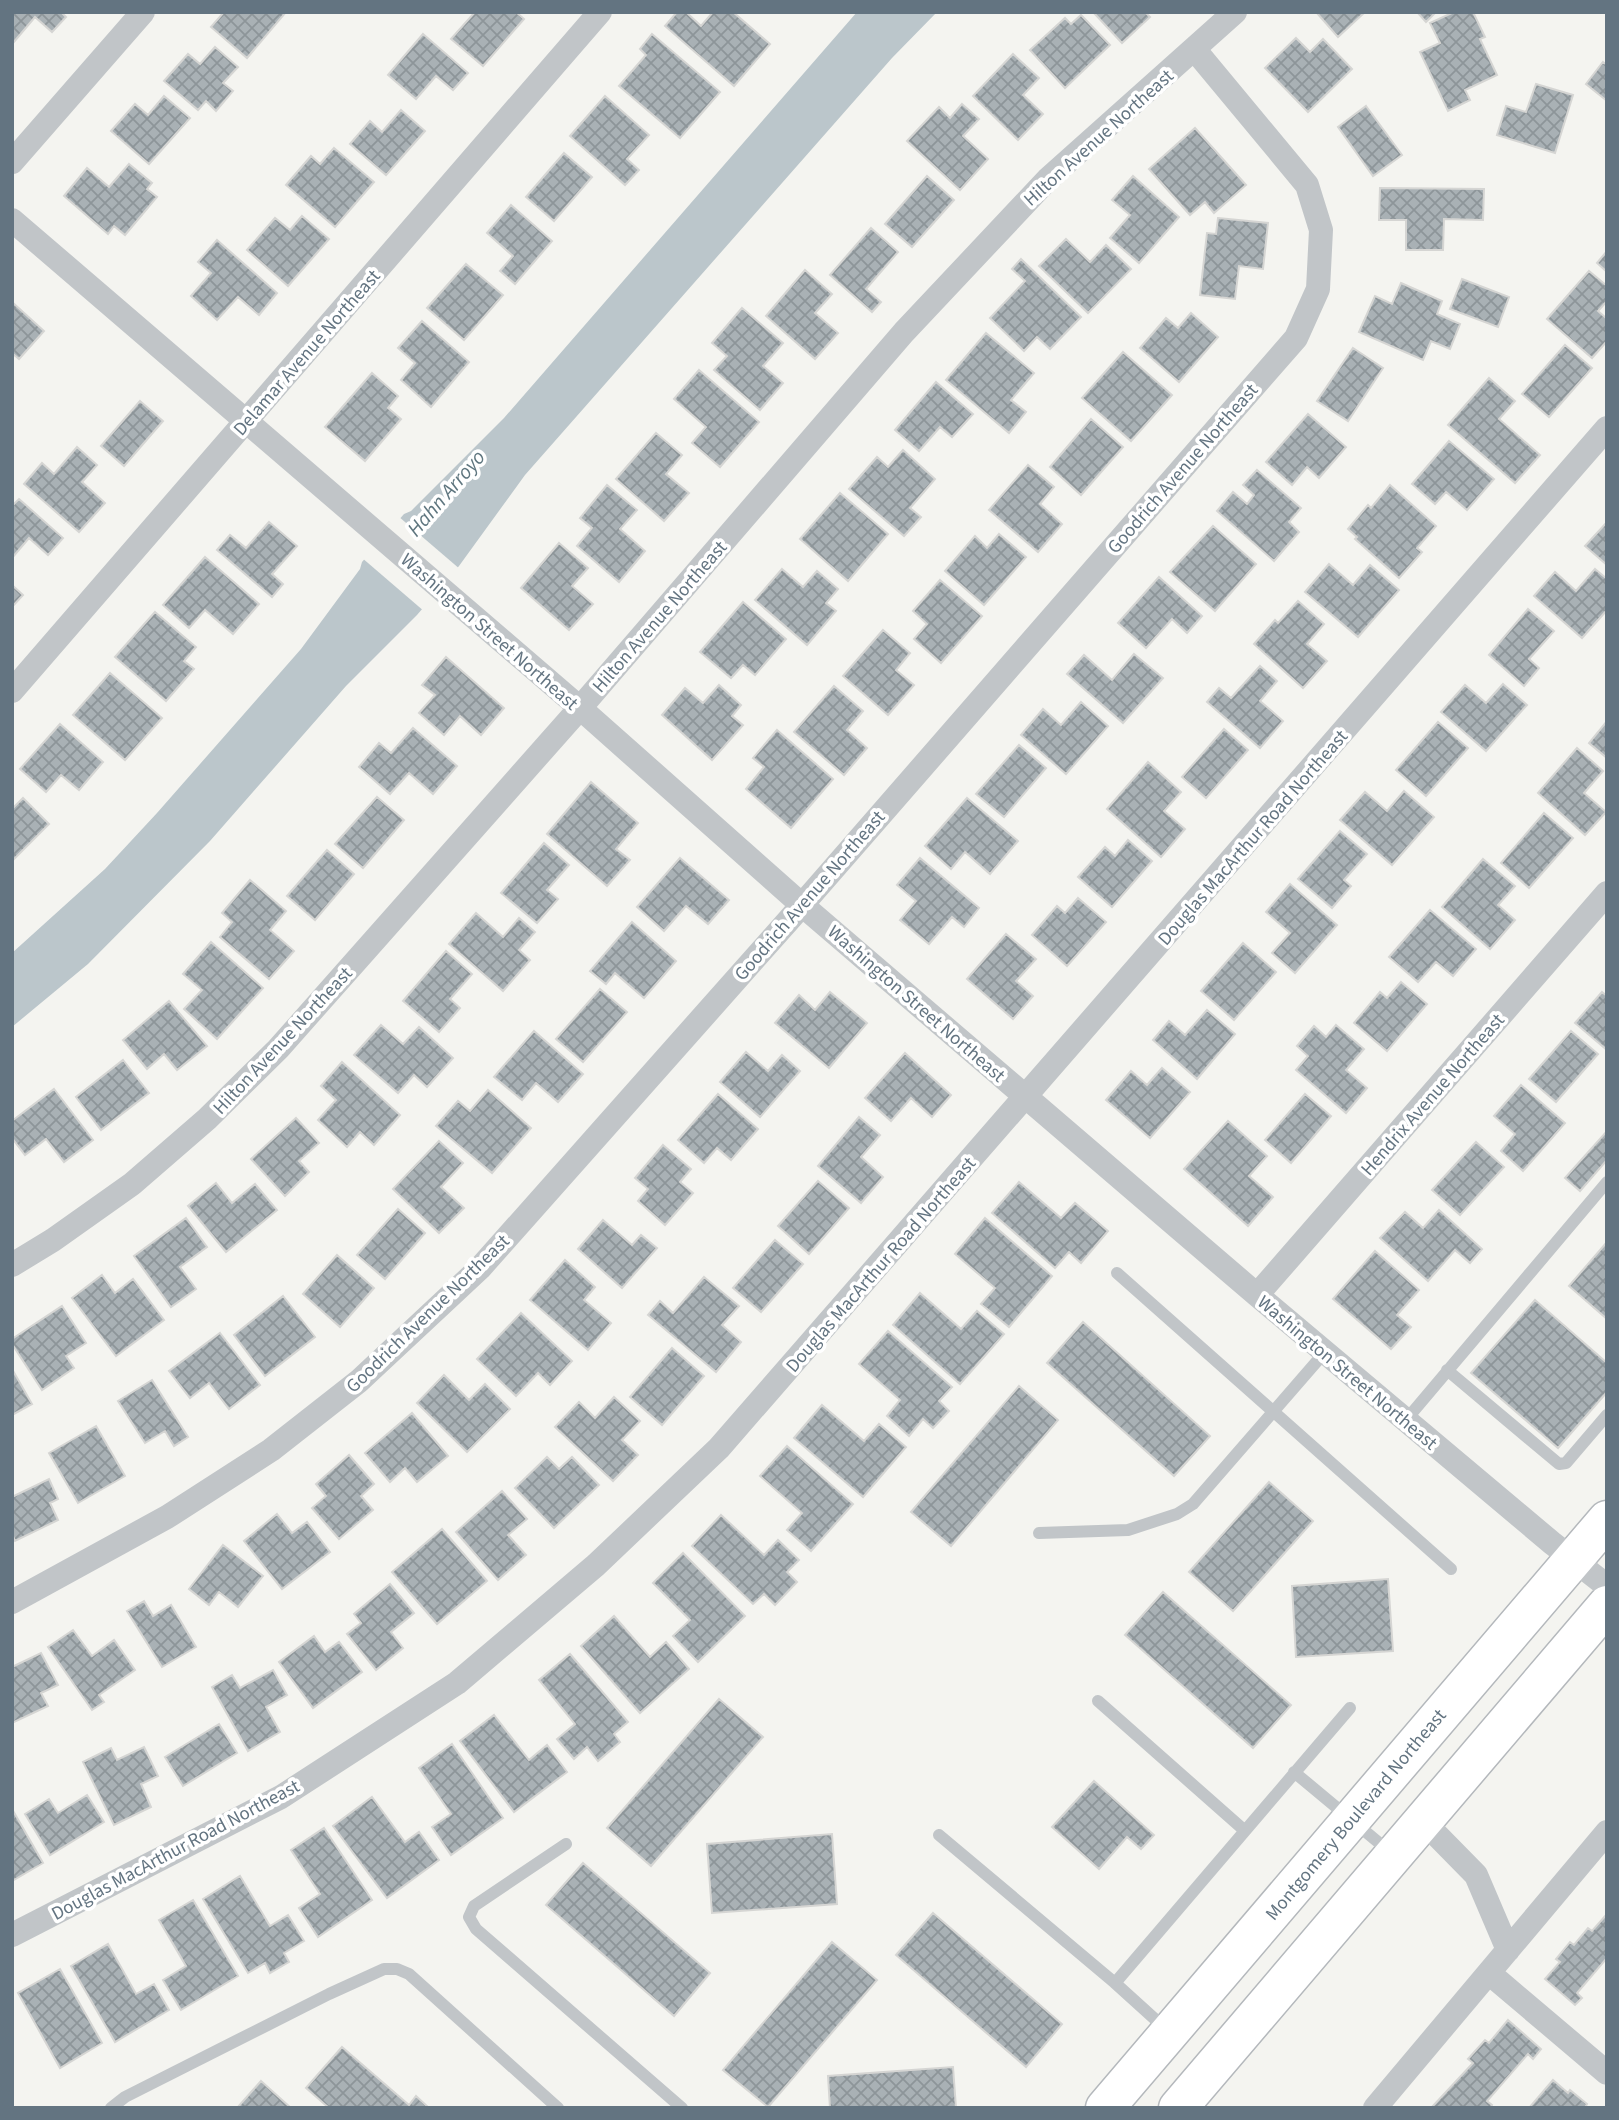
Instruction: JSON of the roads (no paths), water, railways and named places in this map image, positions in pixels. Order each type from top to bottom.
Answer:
[{"type":"main road","name":"Montgomery Boulevard Northeast","points":[[1105,2108],[1607,1520]]},
{"type":"main road","points":[[1178,2108],[1607,1605]]},
{"type":"street","points":[[12,162],[143,12]]},
{"type":"street","name":"Delamar Avenue Northeast","points":[[12,691],[600,12]]},
{"type":"street","name":"Hilton Avenue Northeast","points":[[12,1265],[53,1240],[132,1184],[207,1119],[278,1049],[580,708],[923,312],[1048,179],[1235,12]]},
{"type":"street","name":"Goodrich Avenue Northeast","points":[[12,1602],[167,1517],[271,1450],[359,1381],[480,1268],[802,905],[1296,338],[1318,289],[1321,230],[1307,185],[1195,50]]},
{"type":"street","name":"Washington Street Northeast","points":[[12,220],[580,708],[802,905],[1257,1295],[1572,1560],[1607,1586]]},
{"type":"street","name":"Douglas MacArthur Road Northeast","points":[[12,1935],[281,1797],[457,1683],[596,1565],[719,1448],[1607,428]]},
{"type":"street","name":"Hendrix Avenue Northeast","points":[[1257,1295],[1607,893]]},
{"type":"street","points":[[1422,1821],[1476,1875],[1508,1950]]},
{"type":"street","points":[[1375,2108],[1607,1832]]},
{"type":"street","points":[[1489,1973],[1607,2073]]},
{"type":"lane","points":[[1406,1420],[1607,1182]]},
{"type":"lane","points":[[1117,1273],[1451,1569]]},
{"type":"lane","points":[[1039,1533],[1128,1530],[1177,1514],[1193,1504],[1325,1352]]},
{"type":"lane","points":[[1447,1370],[1559,1464],[1566,1463],[1607,1415]]},
{"type":"lane","points":[[1098,1701],[1244,1830]]},
{"type":"lane","points":[[1115,1983],[1350,1708]]},
{"type":"lane","points":[[1294,1772],[1393,1855]]},
{"type":"lane","points":[[939,1835],[1169,2032]]},
{"type":"lane","points":[[566,1844],[474,1906],[469,1917],[476,1929],[682,2108]]},
{"type":"lane","points":[[111,2108],[125,2097],[329,1994],[384,1969],[397,1969],[409,1974],[558,2108]]},
{"type":"water","name":"Hahn Arroyo","points":[[857,12],[937,12],[892,58],[525,475],[459,566],[417,615],[346,686],[210,841],[88,964],[12,1027],[12,953],[105,869],[157,813],[301,649],[360,569],[362,562],[404,514],[411,511],[504,418]]}]
